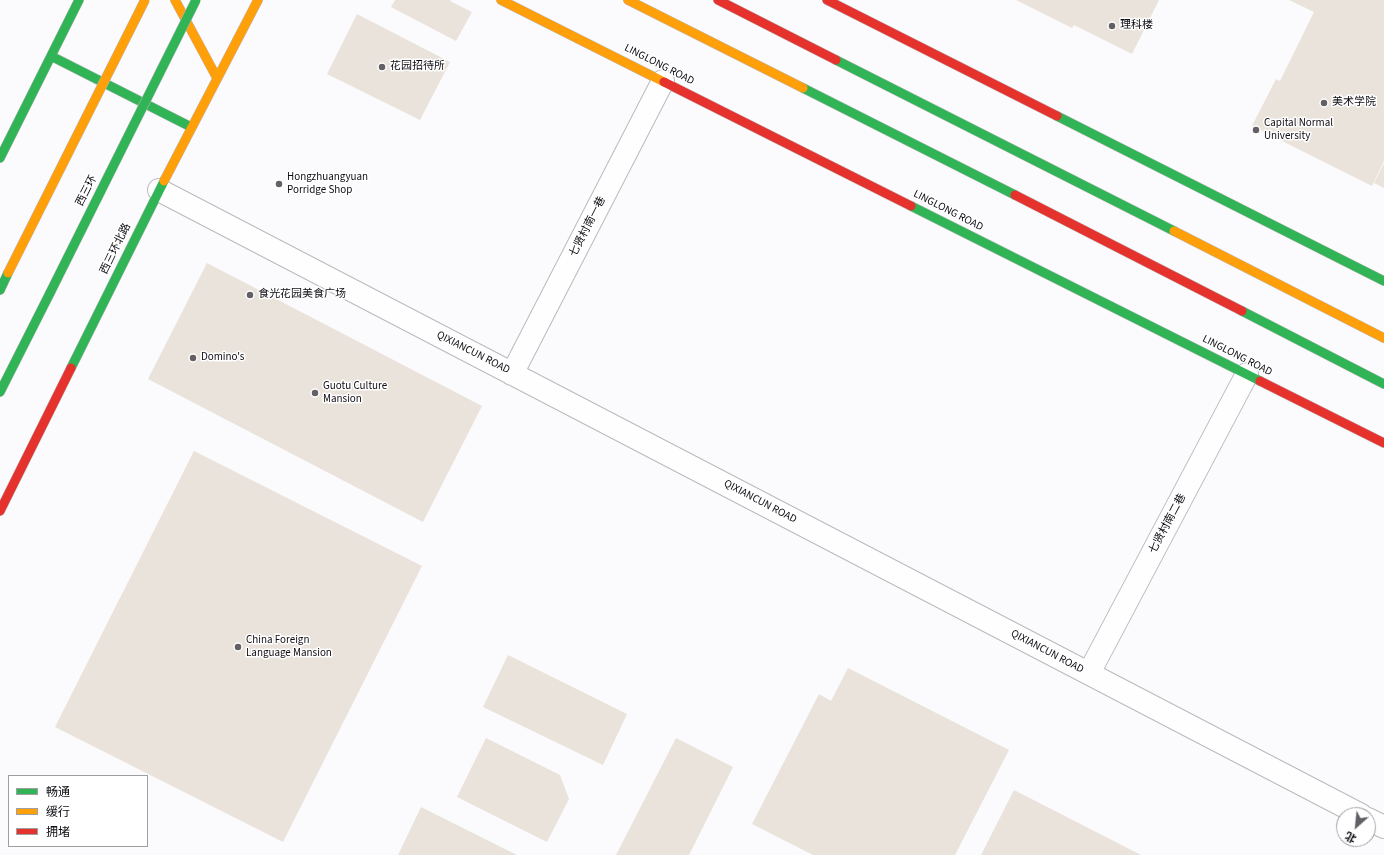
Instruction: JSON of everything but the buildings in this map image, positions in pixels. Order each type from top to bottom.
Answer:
[{"type":"main road","points":[[0,158],[3,145],[79,0]]},
{"type":"main road","points":[[0,290],[145,0]]},
{"type":"main road","points":[[175,0],[217,78]]},
{"type":"main road","name":"西三环","points":[[0,392],[196,0]]},
{"type":"main road","name":"西三环北路","points":[[0,511],[159,190],[258,0]]},
{"type":"main road","name":"LINGLONG ROAD","points":[[501,0],[1384,443]]},
{"type":"main road","points":[[628,0],[929,151],[1384,384]]},
{"type":"main road","points":[[718,0],[1384,338]]},
{"type":"main road","points":[[826,0],[1384,281]]},
{"type":"main road","points":[[51,56],[191,127]]},
{"type":"street","name":"七贤村南一巷","points":[[512,374],[663,81]]},
{"type":"street","name":"QIXIANCUN ROAD","points":[[159,190],[1346,807]]},
{"type":"street","name":"七贤村南二巷","points":[[1089,674],[1247,374]]},
{"type":"traffic: fast","points":[[0,158],[79,0]]},
{"type":"traffic: fast","points":[[50,293],[196,0]]},
{"type":"traffic: fast","points":[[51,56],[191,127]]},
{"type":"traffic: fast","points":[[836,60],[1174,231]]},
{"type":"traffic: fast","points":[[803,88],[1015,195]]},
{"type":"traffic: fast","points":[[1057,116],[1384,281]]},
{"type":"traffic: fast","points":[[71,368],[164,181]]},
{"type":"traffic: fast","points":[[911,206],[1260,381]]},
{"type":"traffic: fast","points":[[0,290],[8,273]]},
{"type":"traffic: fast","points":[[0,392],[50,293]]},
{"type":"traffic: fast","points":[[1242,311],[1384,384]]},
{"type":"traffic: slow","points":[[8,273],[145,0]]},
{"type":"traffic: slow","points":[[175,0],[217,78]]},
{"type":"traffic: slow","points":[[164,181],[258,0]]},
{"type":"traffic: slow","points":[[501,0],[664,82]]},
{"type":"traffic: slow","points":[[628,0],[803,88]]},
{"type":"traffic: slow","points":[[1174,231],[1384,338]]},
{"type":"traffic: jam","points":[[718,0],[836,60]]},
{"type":"traffic: jam","points":[[827,0],[1057,116]]},
{"type":"traffic: jam","points":[[664,82],[911,206]]},
{"type":"traffic: jam","points":[[1015,195],[1242,311]]},
{"type":"traffic: jam","points":[[0,511],[71,368]]},
{"type":"traffic: jam","points":[[1260,381],[1384,443]]},
{"type":"place","name":"理科楼","points":[[1112,26]]},
{"type":"place","name":"花园招待所","points":[[382,67]]},
{"type":"place","name":"美术学院","points":[[1324,103]]},
{"type":"place","name":"Capital Normal University","points":[[1256,130]]},
{"type":"place","name":"Hongzhuangyuan Porridge Shop","points":[[279,184]]},
{"type":"place","name":"食光花园美食广场","points":[[250,295]]},
{"type":"place","name":"Domino's","points":[[193,358]]},
{"type":"place","name":"Guotu Culture Mansion","points":[[315,393]]},
{"type":"place","name":"China Foreign Language Mansion","points":[[238,647]]}]
